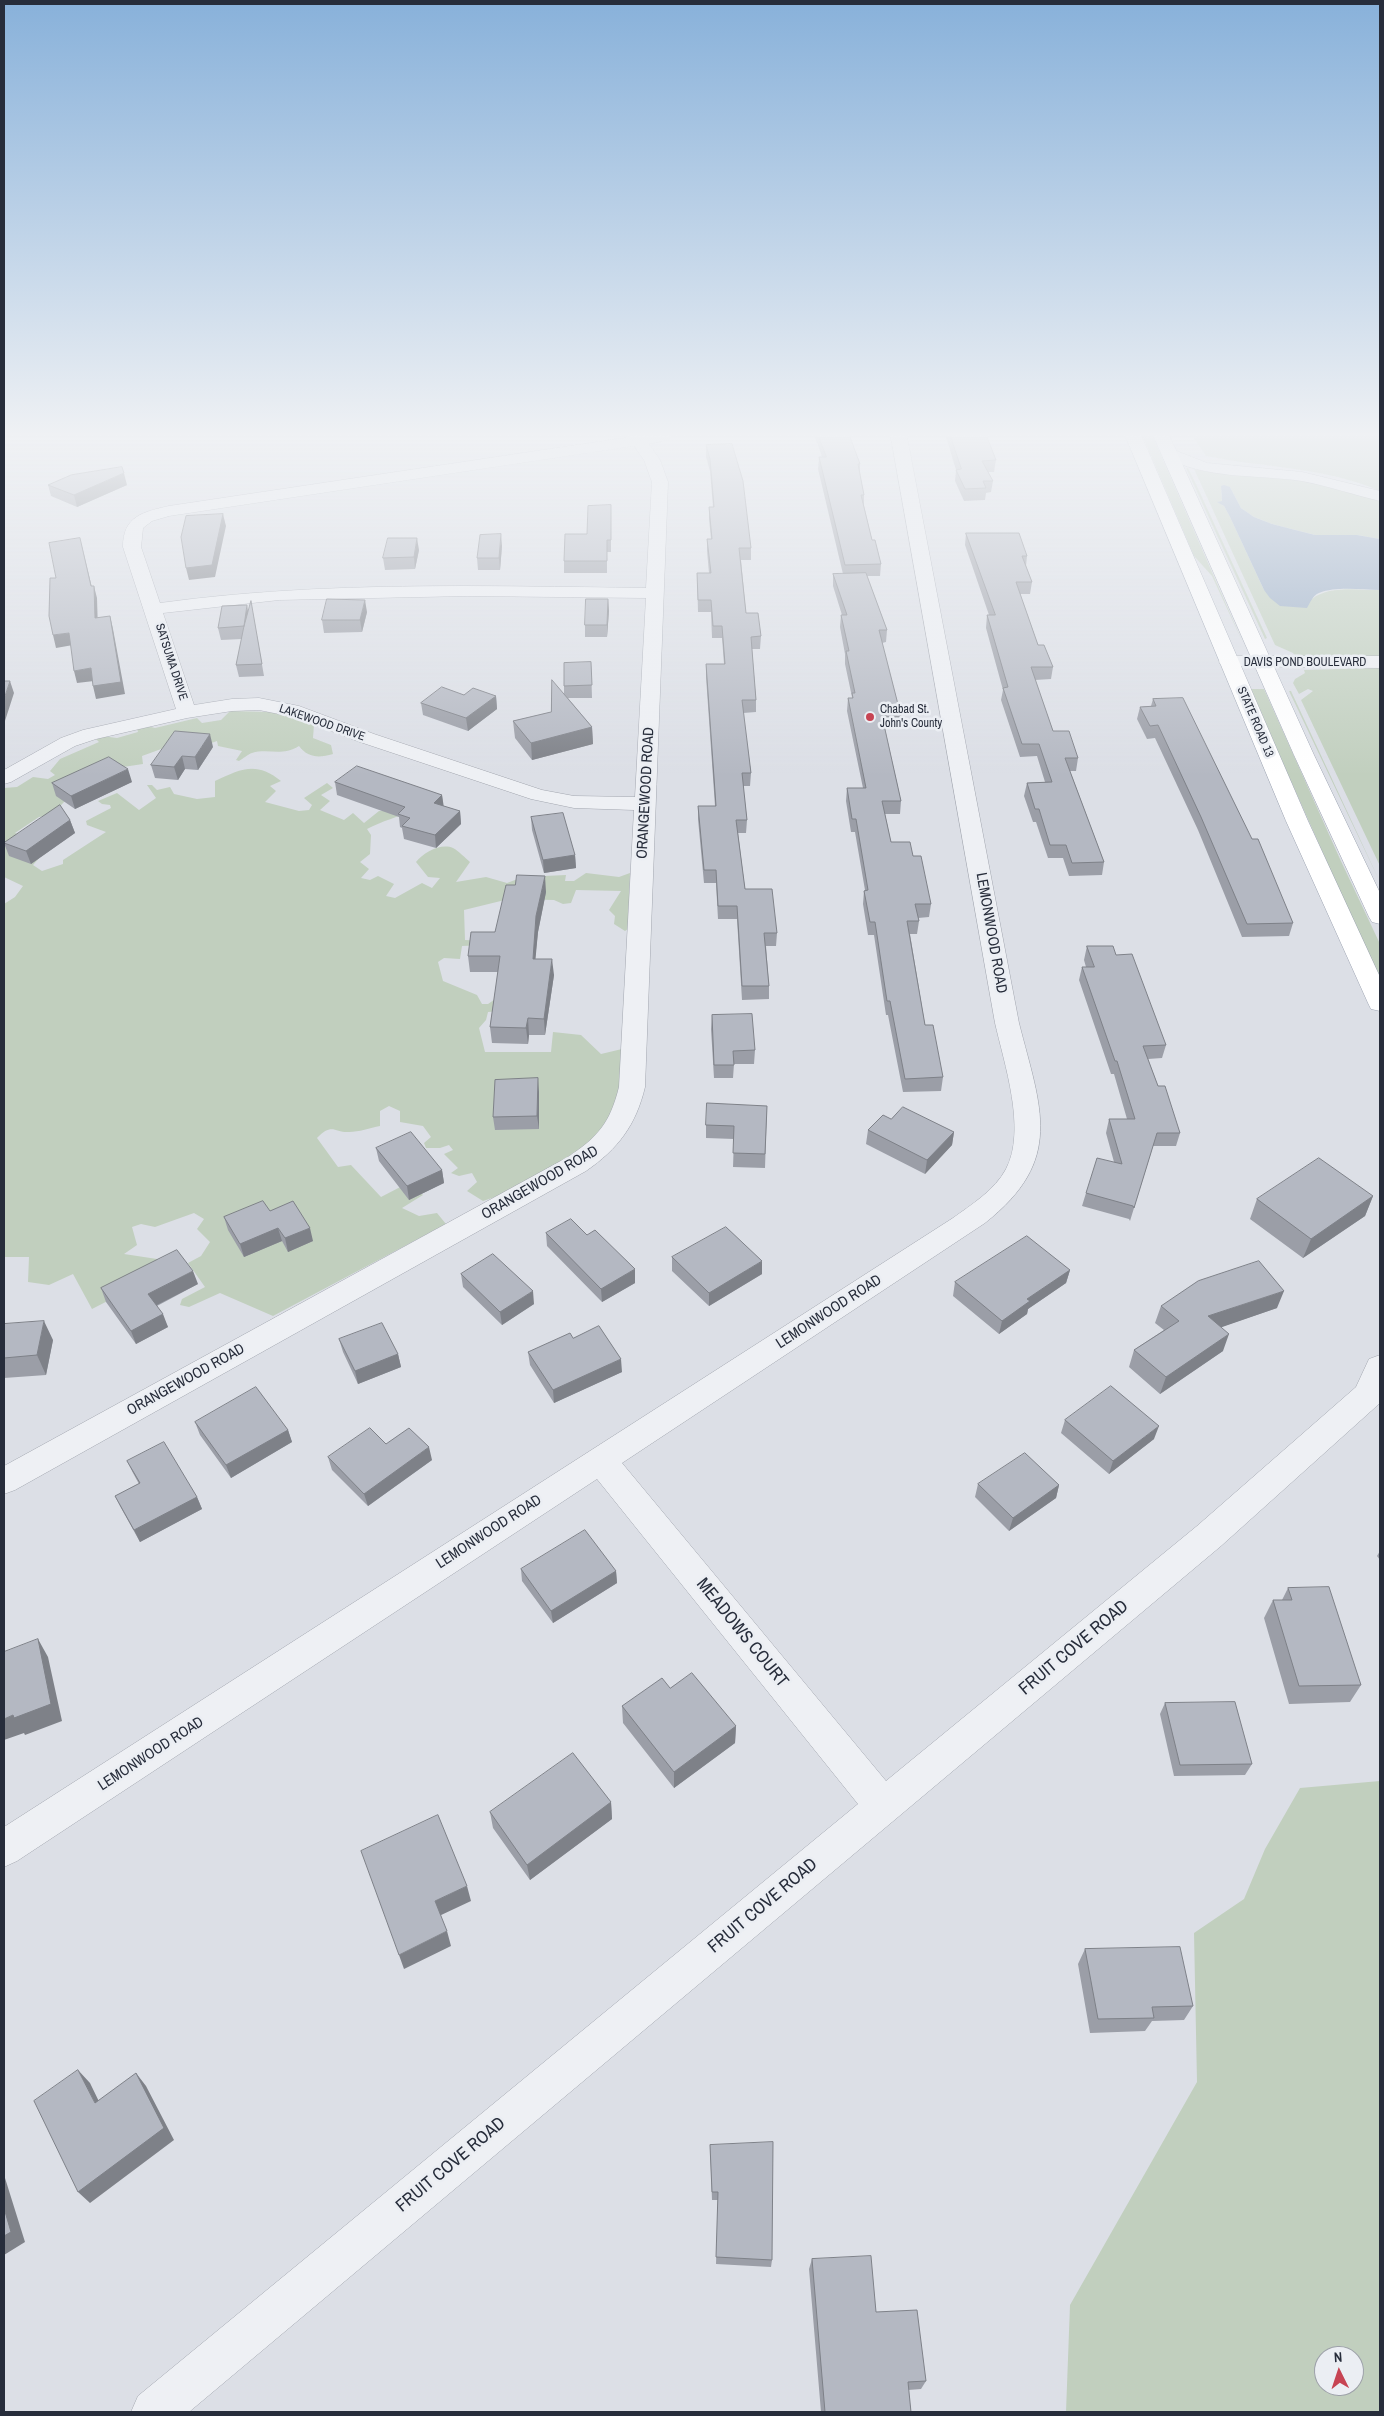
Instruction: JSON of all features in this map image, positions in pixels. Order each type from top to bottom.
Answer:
[{"type":"main road","name":"STATE ROAD 13","points":[[1182,550],[1297,820],[1380,1003]]},
{"type":"main road","points":[[1212,550],[1380,917]]},
{"type":"street","name":"SATSUMA DRIVE","points":[[133,550],[187,712]]},
{"type":"street","name":"ORANGEWOOD ROAD","points":[[4,1480],[569,1169],[600,1149],[621,1123],[628,1110],[632,1087],[658,550]]},
{"type":"street","name":"LEMONWOOD ROAD","points":[[4,1848],[256,1687],[984,1209],[1003,1192],[1024,1159],[1026,1126],[1023,1094],[1008,1023],[920,550]]},
{"type":"street","points":[[154,609],[210,600],[294,592],[656,593]]},
{"type":"street","name":"DAVIS POND BOULEVARD","points":[[1229,662],[1380,662]]},
{"type":"street","name":"LAKEWOOD DRIVE","points":[[6,774],[68,742],[90,734],[187,712],[232,705],[259,704],[281,707],[522,791],[574,802],[645,804]]},
{"type":"street","name":"FRUIT COVE ROAD","points":[[154,2412],[1208,1536],[1376,1384]]},
{"type":"street","name":"MEADOWS COURT","points":[[600,1460],[883,1806]]},
{"type":"green space","points":[[1191,550],[1202,550],[1243,643],[1212,576],[1194,556]]},
{"type":"green space","points":[[1224,550],[1226,550],[1267,638],[1265,639]]},
{"type":"green space","points":[[1231,550],[1245,550],[1264,590],[1312,599],[1335,590],[1380,590],[1380,658],[1295,656],[1293,653],[1275,645]]},
{"type":"green space","points":[[1380,668],[1380,866],[1301,700],[1313,691],[1308,689],[1299,694],[1293,683],[1295,679],[1305,673],[1304,670]]},
{"type":"green space","points":[[1250,689],[1264,689],[1380,944],[1380,981]]},
{"type":"green space","points":[[1289,691],[1291,691],[1380,882]]},
{"type":"green space","points":[[230,711],[272,712],[314,725],[313,738],[331,745],[333,754],[314,756],[306,753],[299,746],[281,752],[264,751],[252,753],[239,761],[236,760],[242,751],[218,746],[217,741],[206,745],[164,748],[142,756],[143,764],[123,767],[64,802],[52,815],[39,817],[15,833],[33,840],[41,856],[33,865],[42,871],[63,864],[63,860],[106,832],[87,825],[86,821],[111,808],[110,805],[102,804],[98,801],[117,793],[139,810],[156,798],[147,785],[152,785],[157,790],[170,787],[174,794],[197,799],[215,797],[215,781],[241,770],[256,769],[264,771],[281,781],[270,786],[276,791],[265,802],[299,811],[309,810],[312,805],[304,798],[327,783],[333,788],[321,795],[330,801],[320,810],[344,820],[353,813],[364,823],[379,811],[414,810],[367,829],[371,835],[370,854],[360,862],[369,869],[361,878],[370,880],[378,876],[394,884],[386,896],[395,898],[422,883],[432,888],[440,878],[428,877],[416,862],[428,852],[443,847],[453,848],[470,862],[456,882],[486,877],[507,883],[523,877],[566,875],[565,881],[574,881],[586,873],[619,877],[630,873],[628,929],[625,931],[614,924],[615,916],[609,910],[621,891],[576,890],[571,903],[563,904],[554,900],[509,899],[464,910],[465,940],[486,941],[485,945],[462,946],[460,959],[444,958],[438,962],[443,981],[477,995],[482,1004],[488,1004],[504,993],[525,1009],[488,1012],[486,1020],[479,1028],[485,1052],[551,1052],[553,1032],[581,1035],[601,1054],[622,1049],[618,1099],[608,1122],[588,1144],[513,1191],[483,1201],[467,1191],[477,1182],[472,1173],[459,1176],[451,1173],[458,1168],[444,1154],[453,1150],[449,1145],[440,1148],[426,1148],[424,1143],[431,1137],[423,1126],[400,1122],[400,1111],[389,1106],[380,1111],[380,1126],[353,1132],[333,1129],[326,1130],[317,1138],[338,1167],[351,1165],[381,1197],[408,1183],[423,1195],[402,1208],[419,1216],[437,1213],[446,1224],[273,1316],[220,1293],[189,1307],[180,1305],[182,1299],[205,1287],[188,1263],[201,1256],[210,1242],[197,1229],[204,1219],[194,1213],[155,1227],[141,1224],[132,1227],[137,1245],[124,1254],[157,1259],[166,1271],[92,1309],[73,1274],[49,1285],[28,1282],[29,1257],[4,1257],[4,904],[15,897],[23,886],[4,877],[4,788],[17,787],[33,777],[48,779],[55,775],[50,771],[60,759],[99,742],[96,739],[102,736],[117,738],[138,732],[137,729],[147,726],[155,728],[197,718],[202,723],[221,720]]},
{"type":"green space","points":[[1380,1781],[1380,2412],[1066,2412],[1070,2305],[1197,2082],[1194,1933],[1244,1899],[1265,1849],[1300,1788]]},
{"type":"water","points":[[1245,550],[1380,550],[1380,590],[1350,589],[1326,591],[1317,594],[1307,608],[1280,606],[1264,590]]},
{"type":"building","points":[[50,550],[83,550],[91,586],[94,586],[95,618],[110,616],[121,682],[93,686],[91,668],[74,671],[69,633],[53,635],[49,616],[50,578],[56,578]]},
{"type":"building","points":[[183,550],[215,550],[212,565],[186,568]]},
{"type":"building","points":[[385,550],[415,550],[414,557],[383,558]]},
{"type":"building","points":[[478,550],[500,550],[499,558],[477,558]]},
{"type":"building","points":[[564,550],[607,550],[607,561],[564,561]]},
{"type":"building","points":[[708,550],[739,550],[746,613],[758,613],[761,636],[751,637],[756,700],[742,700],[751,773],[742,773],[747,820],[736,820],[745,889],[772,889],[777,933],[764,933],[769,986],[742,986],[737,906],[718,906],[716,870],[704,870],[698,806],[716,806],[706,664],[725,664],[722,626],[713,626],[711,600],[698,600],[697,573],[711,573]]},
{"type":"building","points":[[841,550],[877,550],[881,564],[845,565]]},
{"type":"building","points":[[972,550],[1025,550],[1027,556],[1022,556],[1032,582],[1016,582],[1038,645],[1044,645],[1053,667],[1031,667],[1053,731],[1069,731],[1078,758],[1065,758],[1104,862],[1072,863],[1066,845],[1050,845],[1039,809],[1035,809],[1027,783],[1052,782],[1039,744],[1022,744],[1003,688],[1008,687],[987,615],[995,615]]},
{"type":"building","points":[[866,573],[887,630],[879,630],[901,716],[882,716],[901,801],[882,801],[891,842],[910,842],[913,856],[921,856],[931,904],[915,904],[919,921],[907,921],[925,1025],[933,1025],[943,1077],[905,1079],[890,1001],[887,1001],[875,922],[870,922],[864,891],[868,890],[856,819],[852,819],[847,788],[866,788],[848,698],[853,698],[852,693],[855,693],[846,651],[849,651],[841,615],[847,615],[833,574]]},
{"type":"building","points":[[327,599],[365,600],[360,620],[322,620]]},
{"type":"building","points":[[586,599],[608,599],[607,625],[585,625]]},
{"type":"building","points":[[251,601],[262,664],[236,665]]},
{"type":"building","points":[[247,605],[244,626],[218,628],[222,606]]},
{"type":"building","points":[[591,662],[592,685],[564,686],[564,663]]},
{"type":"building","points":[[552,680],[592,727],[531,743],[513,721],[551,712]]},
{"type":"building","points":[[4,681],[10,681],[4,699]]},
{"type":"building","points":[[442,687],[464,695],[473,688],[496,696],[466,718],[421,703]]},
{"type":"building","points":[[1183,698],[1252,839],[1258,839],[1293,923],[1247,924],[1201,817],[1158,725],[1150,726],[1140,707],[1156,706],[1153,699]]},
{"type":"building","points":[[175,731],[210,734],[195,757],[182,756],[174,767],[151,765]]},
{"type":"building","points":[[109,757],[128,769],[71,796],[52,783]]},
{"type":"building","points":[[357,766],[442,795],[434,803],[460,811],[435,835],[402,826],[410,818],[398,814],[405,807],[335,782]]},
{"type":"building","points":[[60,805],[70,820],[26,851],[4,843]]},
{"type":"building","points":[[563,813],[575,855],[543,860],[531,817]]},
{"type":"building","points":[[517,875],[545,876],[536,916],[533,959],[552,959],[544,1019],[528,1018],[526,1028],[490,1027],[500,956],[468,956],[471,932],[495,932],[506,885],[515,885]]},
{"type":"building","points":[[1087,946],[1113,946],[1116,955],[1132,954],[1166,1045],[1143,1046],[1158,1086],[1165,1086],[1180,1133],[1157,1133],[1134,1208],[1133,1206],[1086,1193],[1097,1158],[1122,1164],[1109,1119],[1135,1119],[1117,1061],[1115,1061],[1082,967],[1094,967]]},
{"type":"building","points":[[752,1014],[755,1050],[733,1051],[734,1065],[714,1065],[712,1015]]},
{"type":"building","points":[[538,1078],[537,1116],[493,1117],[495,1080]]},
{"type":"building","points":[[707,1103],[767,1106],[765,1154],[733,1153],[734,1126],[706,1125]]},
{"type":"building","points":[[903,1107],[954,1132],[927,1160],[868,1130],[883,1115],[891,1119]]},
{"type":"building","points":[[411,1132],[442,1170],[407,1186],[376,1148]]},
{"type":"building","points":[[1319,1158],[1373,1196],[1311,1239],[1257,1199]]},
{"type":"building","points":[[263,1201],[270,1211],[293,1201],[310,1228],[285,1238],[278,1228],[240,1244],[224,1217]]},
{"type":"building","points":[[571,1219],[587,1235],[595,1230],[635,1269],[601,1289],[546,1233]]},
{"type":"building","points":[[726,1227],[762,1261],[709,1293],[672,1257]]},
{"type":"building","points":[[1027,1236],[1070,1270],[1027,1299],[1030,1301],[1002,1321],[955,1282]]},
{"type":"building","points":[[177,1250],[193,1271],[148,1294],[163,1314],[131,1331],[101,1288]]},
{"type":"building","points":[[493,1254],[533,1291],[500,1312],[461,1274]]},
{"type":"building","points":[[1259,1261],[1284,1291],[1208,1316],[1229,1334],[1166,1377],[1134,1350],[1179,1321],[1161,1306],[1198,1281]]},
{"type":"building","points":[[44,1321],[37,1355],[4,1358],[4,1324]]},
{"type":"building","points":[[382,1323],[398,1354],[355,1371],[339,1339]]},
{"type":"building","points":[[599,1326],[621,1359],[553,1390],[528,1352],[570,1333],[573,1338]]},
{"type":"building","points":[[1111,1386],[1159,1426],[1113,1461],[1065,1420]]},
{"type":"building","points":[[256,1387],[288,1430],[226,1465],[195,1422]]},
{"type":"building","points":[[370,1428],[386,1444],[409,1428],[429,1447],[364,1494],[328,1457]]},
{"type":"building","points":[[164,1442],[197,1497],[134,1530],[115,1496],[140,1483],[127,1461]]},
{"type":"building","points":[[1025,1453],[1059,1485],[1013,1518],[978,1484]]},
{"type":"building","points":[[585,1530],[616,1571],[551,1611],[521,1569]]},
{"type":"building","points":[[1329,1587],[1361,1685],[1299,1686],[1273,1600],[1292,1600],[1288,1588]]},
{"type":"building","points":[[38,1639],[51,1704],[14,1718],[13,1715],[4,1719],[4,1652]]},
{"type":"building","points":[[692,1673],[736,1726],[674,1772],[622,1706],[662,1678],[670,1688]]},
{"type":"building","points":[[1235,1702],[1252,1764],[1180,1765],[1165,1703]]},
{"type":"building","points":[[573,1753],[611,1802],[527,1865],[490,1812]]},
{"type":"building","points":[[438,1815],[467,1886],[435,1901],[447,1931],[399,1955],[361,1851]]},
{"type":"building","points":[[1180,1947],[1193,2006],[1152,2007],[1154,2018],[1098,2019],[1085,1949]]},
{"type":"building","points":[[78,2070],[95,2103],[136,2073],[164,2128],[78,2192],[34,2101]]},
{"type":"building","points":[[773,2142],[772,2260],[716,2257],[718,2192],[712,2192],[710,2145]]},
{"type":"building","points":[[4,2208],[11,2232],[4,2236]]},
{"type":"building","points":[[871,2256],[876,2312],[917,2310],[926,2381],[908,2382],[911,2412],[825,2412],[812,2259]]},
{"type":"place","name":"Chabad St. John's County","points":[[870,717]]}]
